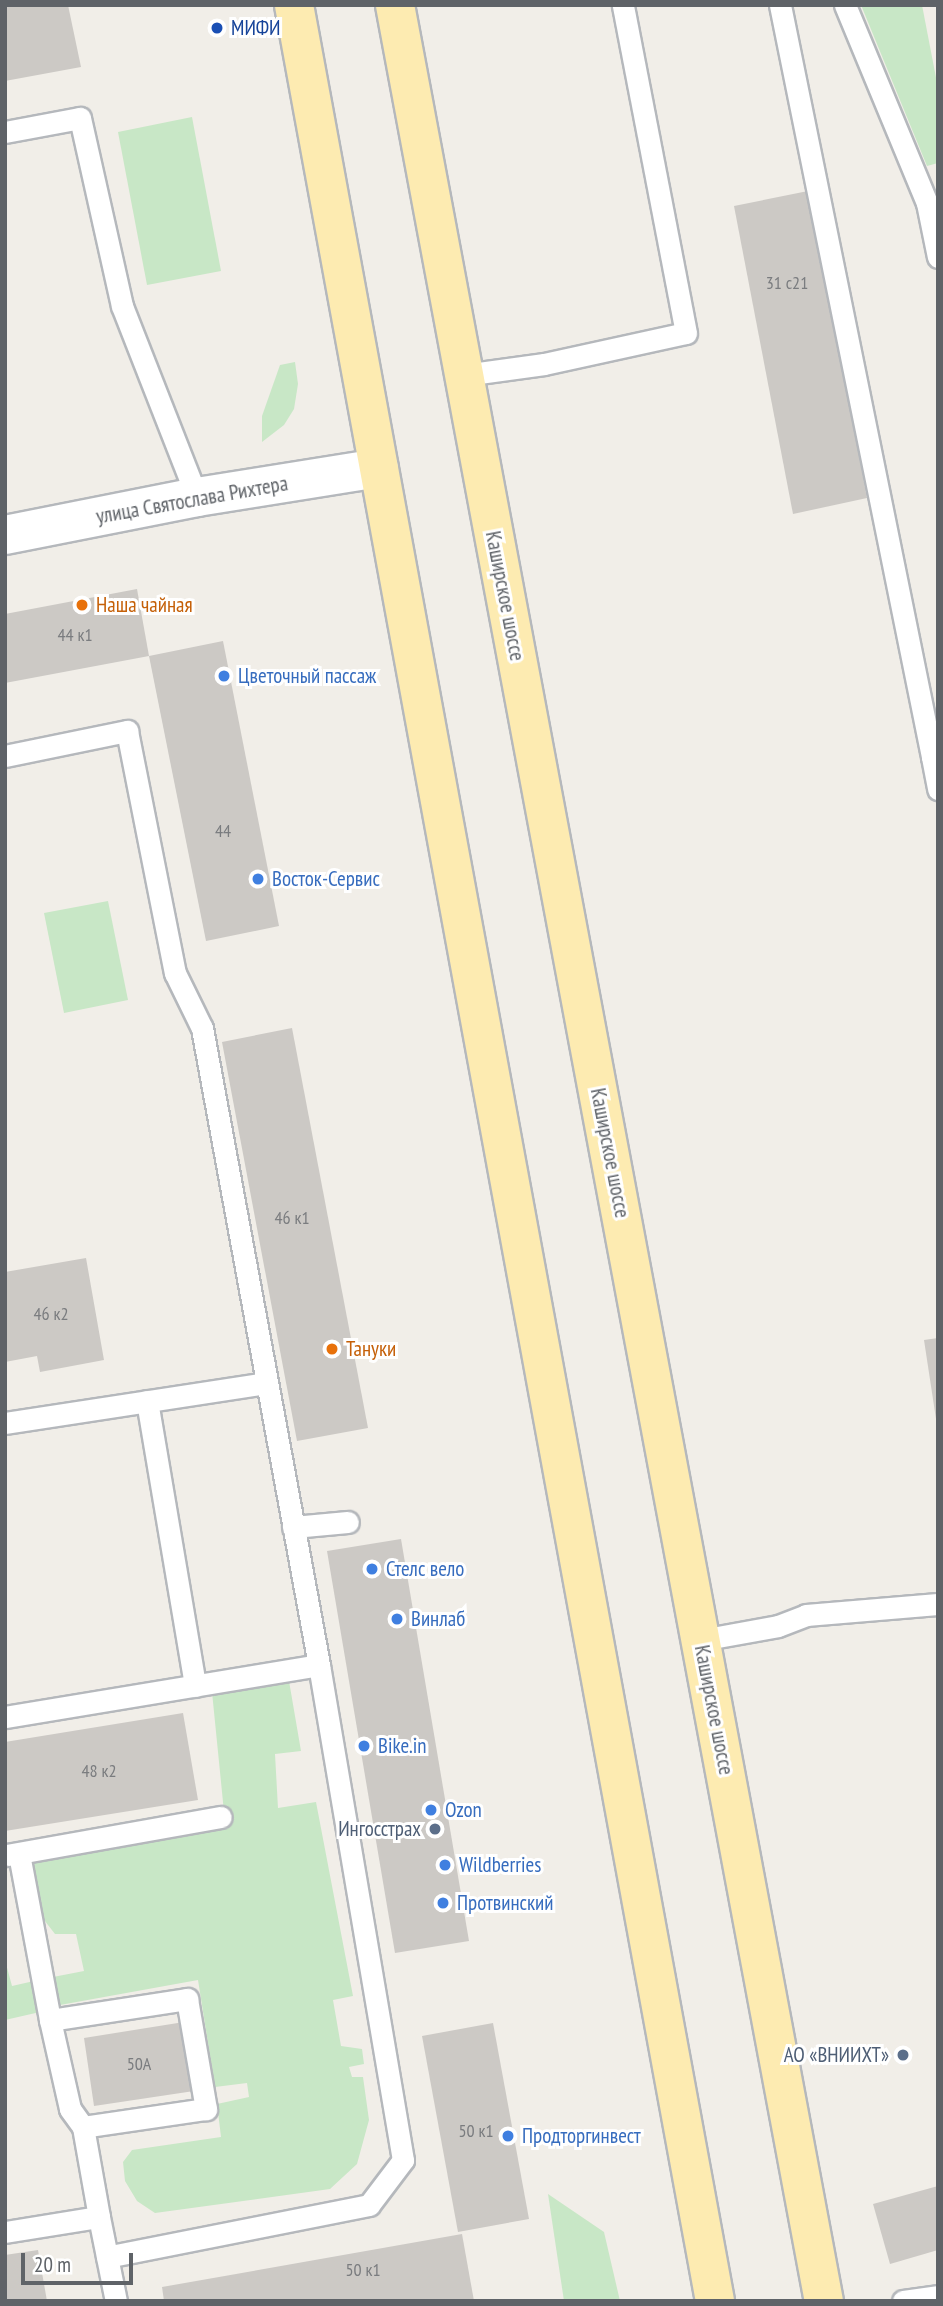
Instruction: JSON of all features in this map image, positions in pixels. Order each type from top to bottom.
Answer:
[{"type":"main road","points":[[294,5],[715,2301]]},
{"type":"main road","name":"Каширское шоссе","points":[[395,5],[824,2301]]},
{"type":"street","name":"улица Святослава Рихтера","points":[[5,535],[197,497],[379,468]]},
{"type":"lane","points":[[464,374],[544,364],[686,333],[623,5]]},
{"type":"lane","points":[[780,5],[935,757],[938,789]]},
{"type":"lane","points":[[845,5],[927,203],[938,257]]},
{"type":"lane","points":[[5,132],[80,118],[122,306],[197,497]]},
{"type":"lane","points":[[5,756],[127,731],[175,973],[202,1028],[265,1383],[319,1665],[403,2160],[369,2204],[107,2257]]},
{"type":"lane","points":[[5,1423],[265,1383]]},
{"type":"lane","points":[[147,1401],[195,1686]]},
{"type":"lane","points":[[293,1527],[348,1522]]},
{"type":"lane","points":[[701,1640],[778,1626],[806,1615],[938,1604]]},
{"type":"lane","points":[[5,1717],[319,1665]]},
{"type":"lane","points":[[116,2301],[83,2127],[70,2109],[12,1855],[221,1817]]},
{"type":"lane","points":[[50,2021],[187,1999],[206,2109],[83,2127]]},
{"type":"lane","points":[[5,2232],[99,2217]]},
{"type":"lane","points":[[903,2301],[938,2296]]},
{"type":"green space","points":[[861,5],[922,5],[938,88],[938,163],[927,166]]},
{"type":"green space","points":[[192,117],[221,271],[147,285],[118,132]]},
{"type":"green space","points":[[295,362],[298,384],[294,409],[284,425],[262,442],[262,416],[280,365]]},
{"type":"green space","points":[[108,901],[128,1000],[64,1013],[44,913]]},
{"type":"green space","points":[[289,1681],[301,1751],[275,1754],[278,1808],[316,1802],[353,1996],[333,2000],[341,2046],[362,2049],[364,2064],[349,2067],[352,2077],[363,2077],[369,2120],[357,2164],[330,2189],[155,2213],[137,2201],[125,2181],[123,2162],[132,2150],[221,2137],[217,2104],[249,2097],[247,2083],[215,2087],[198,1980],[60,2005],[53,1977],[84,1971],[76,1934],[55,1934],[41,1916],[29,1858],[225,1822],[212,1692]]},
{"type":"green space","points":[[5,1960],[12,1986],[34,1981],[40,2012],[5,2020]]},
{"type":"green space","points":[[548,2194],[604,2232],[620,2301],[564,2301]]},
{"type":"building","points":[[5,5],[68,5],[81,67],[5,81]]},
{"type":"building","points":[[808,191],[867,498],[793,514],[734,206]]},
{"type":"building","points":[[137,589],[149,656],[5,683],[5,614]]},
{"type":"building","points":[[223,641],[279,926],[206,941],[149,656]]},
{"type":"building","points":[[292,1028],[368,1428],[297,1441],[222,1042]]},
{"type":"building","points":[[86,1258],[104,1360],[40,1372],[37,1356],[5,1362],[5,1272]]},
{"type":"building","points":[[938,1338],[938,1419],[936,1419],[924,1340]]},
{"type":"building","points":[[401,1539],[469,1941],[395,1953],[327,1551]]},
{"type":"building","points":[[183,1713],[198,1800],[5,1831],[5,1742]]},
{"type":"building","points":[[184,2022],[194,2091],[94,2106],[84,2038]]},
{"type":"building","points":[[493,2023],[529,2219],[458,2232],[422,2036]]},
{"type":"building","points":[[938,2186],[938,2250],[890,2264],[873,2204]]},
{"type":"building","points":[[462,2234],[474,2301],[164,2301],[162,2287]]},
{"type":"building","points":[[38,2250],[47,2301],[5,2301],[5,2255]]},
{"type":"place","name":"МИФИ","points":[[217,28]]},
{"type":"place","name":"Наша чайная","points":[[82,605]]},
{"type":"place","name":"Цветочный пассаж","points":[[224,676]]},
{"type":"place","name":"Восток-Сервис","points":[[258,879]]},
{"type":"place","name":"Тануки","points":[[332,1349]]},
{"type":"place","name":"Стелс вело","points":[[372,1569]]},
{"type":"place","name":"Винлаб","points":[[397,1619]]},
{"type":"place","name":"Bike.in","points":[[364,1746]]},
{"type":"place","name":"Ozon","points":[[431,1810]]},
{"type":"place","name":"Ингосстрах","points":[[435,1829]]},
{"type":"place","name":"Wildberries","points":[[445,1865]]},
{"type":"place","name":"Протвинский","points":[[443,1903]]},
{"type":"place","name":"АО «ВНИИХТ»","points":[[903,2055]]},
{"type":"place","name":"Продторгинвест","points":[[508,2136]]}]
